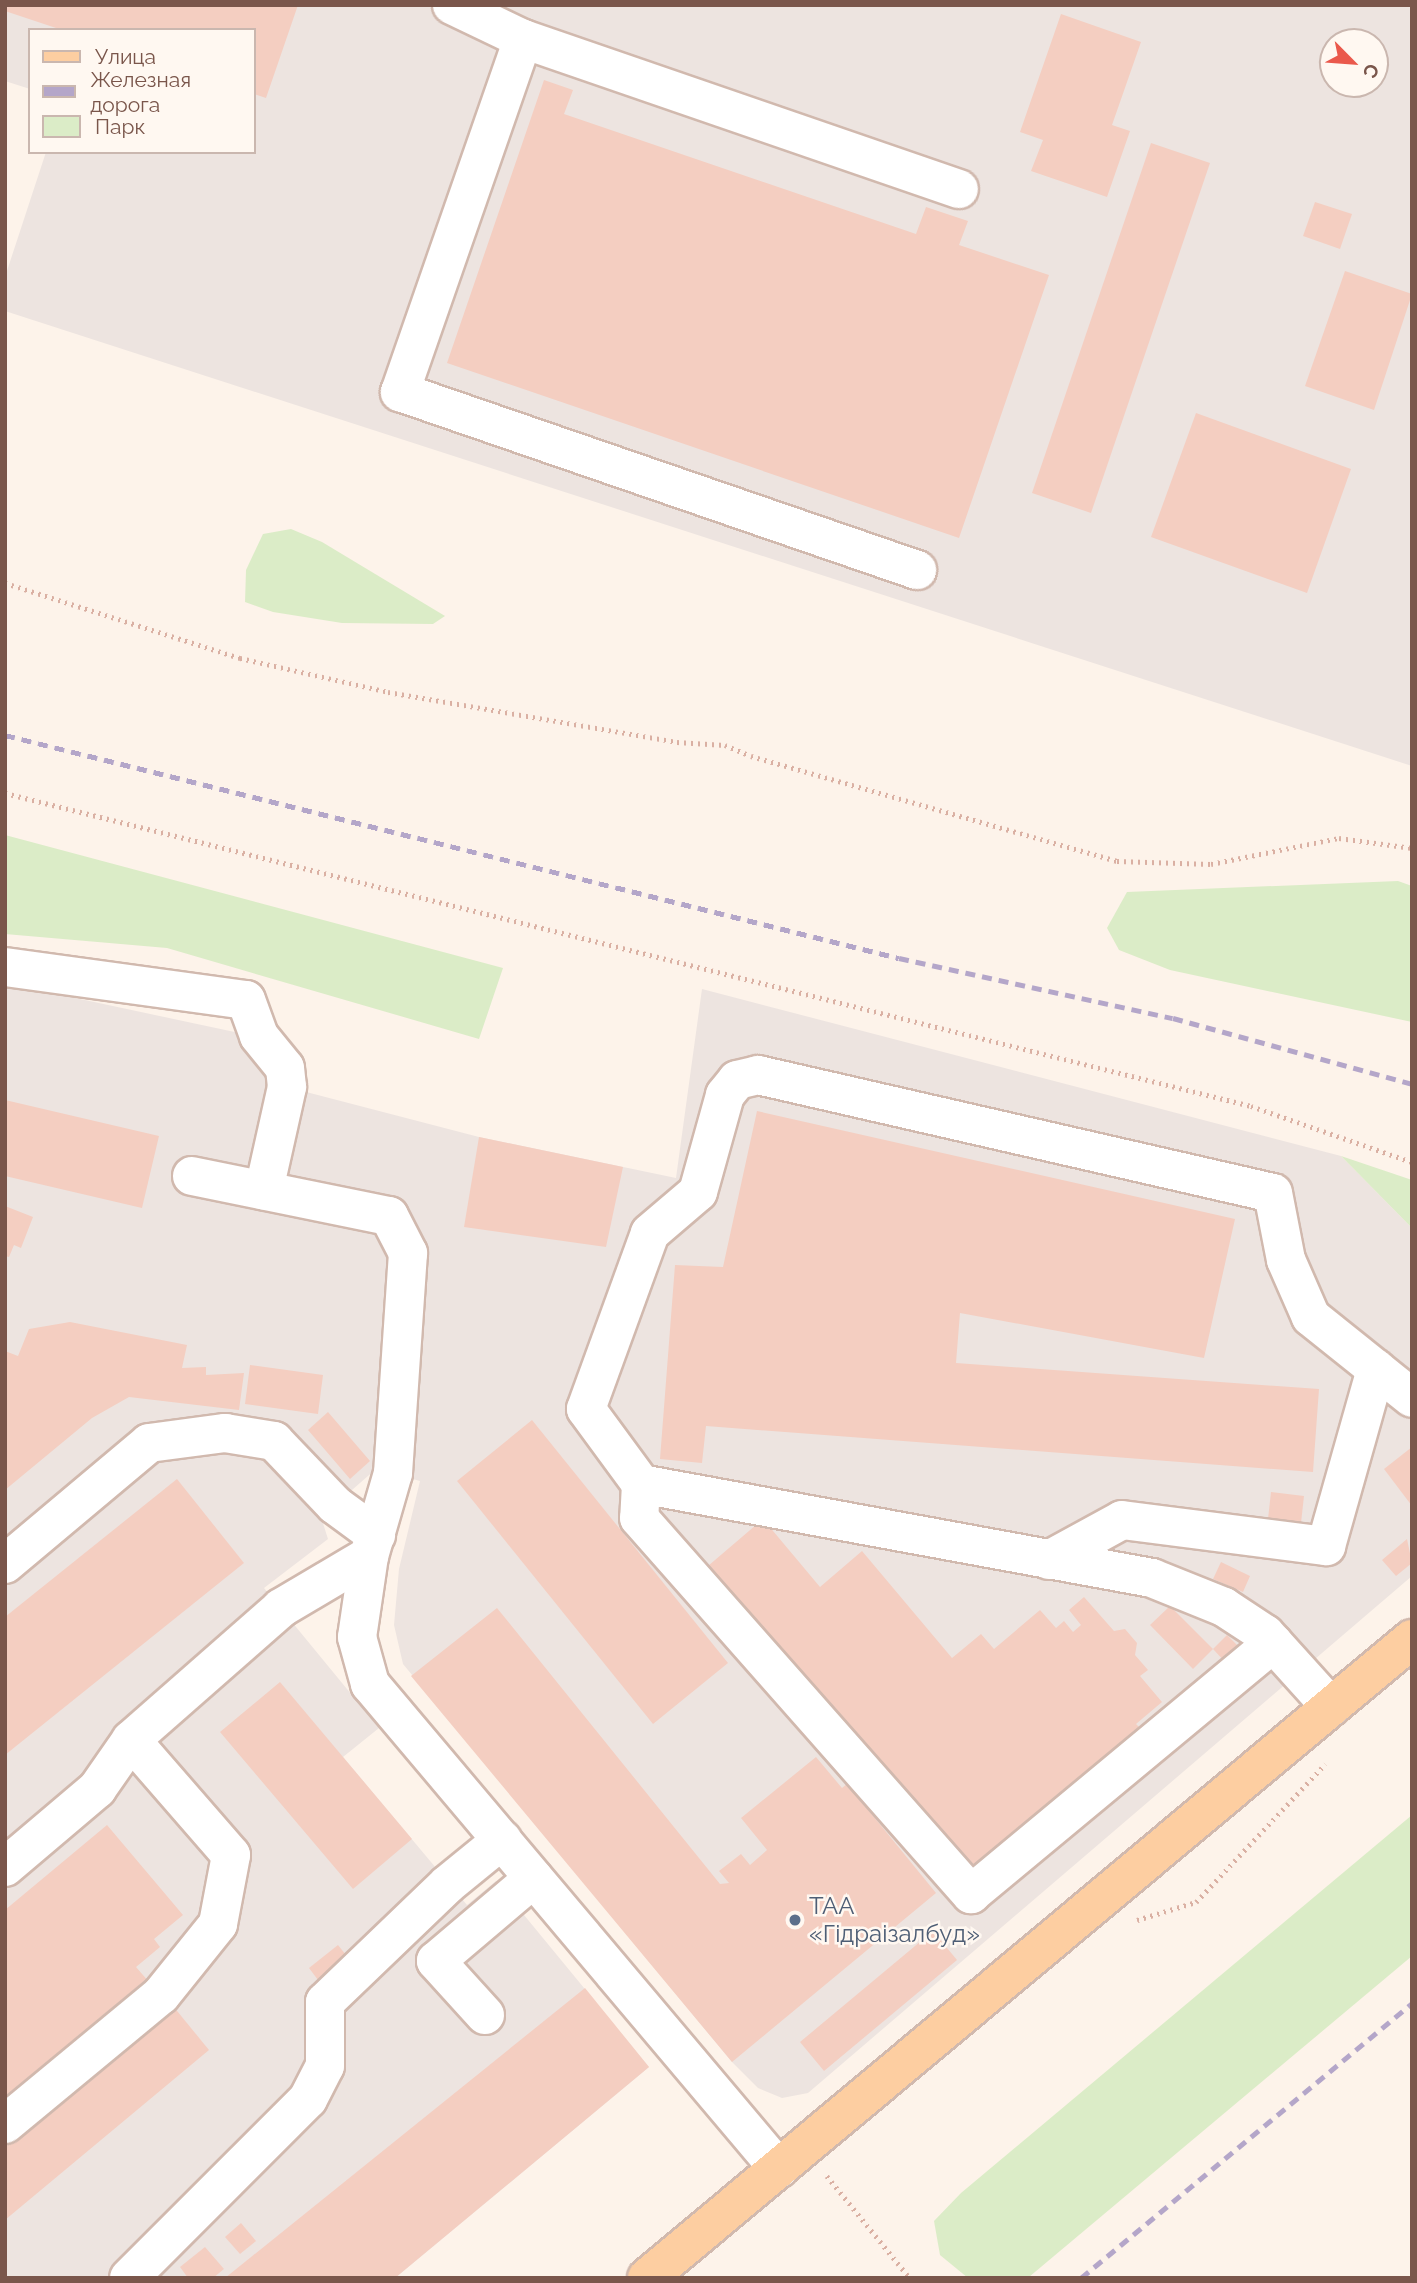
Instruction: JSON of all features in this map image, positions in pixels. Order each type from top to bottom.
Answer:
[{"type":"main road","points":[[647,2278],[1412,1639]]},
{"type":"lane","points":[[452,5],[523,39],[959,189]]},
{"type":"lane","points":[[523,39],[400,392],[917,570]]},
{"type":"lane","points":[[5,967],[246,1000],[260,1036],[285,1069],[287,1087],[264,1191]]},
{"type":"lane","points":[[1273,1643],[971,1894],[639,1518],[640,1484],[586,1409],[650,1233],[698,1192],[725,1095],[737,1080],[758,1075],[1273,1193],[1286,1259],[1311,1317],[1412,1398]]},
{"type":"lane","points":[[192,1176],[389,1216],[408,1253],[393,1473],[373,1545],[357,1637],[370,1684],[534,1878],[791,2159]]},
{"type":"lane","points":[[1049,1560],[1122,1520],[1325,1546],[1376,1369]]},
{"type":"lane","points":[[5,1564],[149,1443],[225,1433],[274,1441],[373,1545]]},
{"type":"lane","points":[[640,1484],[1152,1578],[1224,1607],[1273,1643],[1331,1707]]},
{"type":"lane","points":[[5,1867],[97,1789],[131,1740],[281,1608],[373,1545]]},
{"type":"lane","points":[[5,2124],[161,1995],[218,1924],[231,1855],[131,1740]]},
{"type":"lane","points":[[129,2278],[308,2099],[325,2066],[325,2002],[447,1884],[502,1840]]},
{"type":"lane","points":[[485,2015],[436,1961],[534,1878]]},
{"type":"path","points":[[5,583],[240,658],[375,689],[677,742],[725,745],[751,756],[1117,861],[1212,864],[1339,838],[1412,848]]},
{"type":"path","points":[[5,793],[763,980],[1238,1103],[1412,1162]]},
{"type":"path","points":[[791,2159],[910,2278]]},
{"type":"shaded area","points":[[5,5],[1412,5],[1412,766],[5,311],[5,277],[45,154],[256,154],[256,28],[28,28],[28,88],[5,81]]},
{"type":"shaded area","points":[[5,983],[244,1034],[287,1087],[479,1137],[676,1178],[702,989],[1341,1156],[1412,1228],[1412,1576],[808,2093],[782,2098],[758,2088],[732,2062],[403,1664],[394,1625],[399,1569],[420,1481],[376,1469],[321,1517],[328,1539],[264,1588],[379,1728],[343,1757],[467,1905],[496,1881],[649,2067],[395,2278],[5,2278]]},
{"type":"green space","points":[[291,529],[322,542],[445,616],[433,624],[342,623],[273,612],[245,602],[246,570],[263,534]]},
{"type":"green space","points":[[5,835],[503,968],[479,1039],[167,948],[5,934]]},
{"type":"green space","points":[[1398,881],[1412,886],[1412,1022],[1170,970],[1119,950],[1107,928],[1127,892]]},
{"type":"green space","points":[[1341,1156],[1412,1180],[1412,1228]]},
{"type":"green space","points":[[1412,1815],[1412,1956],[1029,2277],[968,2278],[940,2255],[934,2221],[961,2193]]},
{"type":"building","points":[[5,5],[298,5],[266,98],[256,95],[256,28],[56,28],[5,11]]},
{"type":"building","points":[[1061,14],[1141,42],[1112,125],[1130,131],[1107,197],[1031,171],[1043,140],[1020,132]]},
{"type":"building","points":[[544,80],[573,90],[564,114],[916,234],[926,207],[968,221],[959,245],[1049,275],[959,538],[447,363]]},
{"type":"building","points":[[1151,143],[1210,163],[1091,513],[1032,493]]},
{"type":"building","points":[[1315,202],[1352,214],[1340,249],[1303,236]]},
{"type":"building","points":[[1345,271],[1412,294],[1374,410],[1305,386]]},
{"type":"building","points":[[1196,413],[1351,469],[1307,593],[1151,537]]},
{"type":"building","points":[[5,1100],[159,1136],[142,1208],[5,1176]]},
{"type":"building","points":[[757,1111],[1235,1219],[1204,1358],[960,1313],[956,1363],[1319,1389],[1313,1472],[706,1426],[702,1463],[660,1459],[675,1265],[723,1267]]},
{"type":"building","points":[[479,1137],[623,1167],[606,1247],[464,1227]]},
{"type":"building","points":[[5,1206],[33,1217],[21,1248],[14,1245],[9,1257],[5,1256]]},
{"type":"building","points":[[70,1322],[187,1345],[182,1368],[206,1367],[206,1375],[244,1373],[239,1410],[129,1397],[92,1418],[5,1490],[5,1351],[18,1356],[29,1329]]},
{"type":"building","points":[[250,1365],[323,1375],[318,1414],[245,1404]]},
{"type":"building","points":[[328,1412],[370,1461],[350,1479],[308,1430]]},
{"type":"building","points":[[532,1420],[728,1663],[653,1724],[457,1481]]},
{"type":"building","points":[[1412,1447],[1412,1506],[1384,1469]]},
{"type":"building","points":[[177,1479],[244,1563],[5,1755],[5,1617]]},
{"type":"building","points":[[1271,1492],[1304,1496],[1301,1523],[1268,1519]]},
{"type":"building","points":[[763,1519],[820,1587],[862,1551],[952,1658],[981,1634],[994,1649],[1040,1610],[1056,1628],[1064,1621],[1073,1632],[1081,1625],[1069,1610],[1084,1597],[1114,1631],[1125,1629],[1137,1643],[1135,1655],[1148,1670],[1140,1676],[1162,1702],[1136,1724],[1140,1728],[969,1869],[708,1566]]},
{"type":"building","points":[[1407,1539],[1412,1563],[1396,1576],[1382,1560]]},
{"type":"building","points":[[1221,1562],[1250,1576],[1243,1592],[1213,1579]]},
{"type":"building","points":[[1170,1606],[1213,1649],[1193,1669],[1150,1625]]},
{"type":"building","points":[[497,1608],[720,1884],[729,1883],[719,1871],[741,1854],[750,1865],[767,1850],[741,1818],[816,1757],[842,1788],[847,1784],[936,1893],[732,2062],[411,1676]]},
{"type":"building","points":[[1227,1635],[1241,1649],[1226,1663],[1213,1649]]},
{"type":"building","points":[[280,1682],[412,1839],[353,1889],[220,1732]]},
{"type":"building","points":[[107,1825],[183,1915],[154,1939],[160,1947],[136,1967],[149,1982],[5,2102],[5,1910]]},
{"type":"building","points":[[933,1931],[957,1960],[824,2071],[800,2042]]},
{"type":"building","points":[[338,1945],[350,1960],[321,1984],[309,1968]]},
{"type":"building","points":[[585,1988],[649,2067],[395,2278],[225,2278]]},
{"type":"building","points":[[173,2006],[209,2050],[5,2220],[5,2147]]},
{"type":"building","points":[[241,2223],[256,2241],[240,2254],[225,2237]]},
{"type":"building","points":[[205,2247],[224,2269],[213,2278],[188,2278],[180,2267]]},
{"type":"railway","points":[[5,735],[899,958],[1173,1018],[1412,1084]]},
{"type":"railway","points":[[1081,2278],[1412,2003]]},
{"type":"place","name":"ТАА «Гідраізалбуд»","points":[[795,1920]]}]
